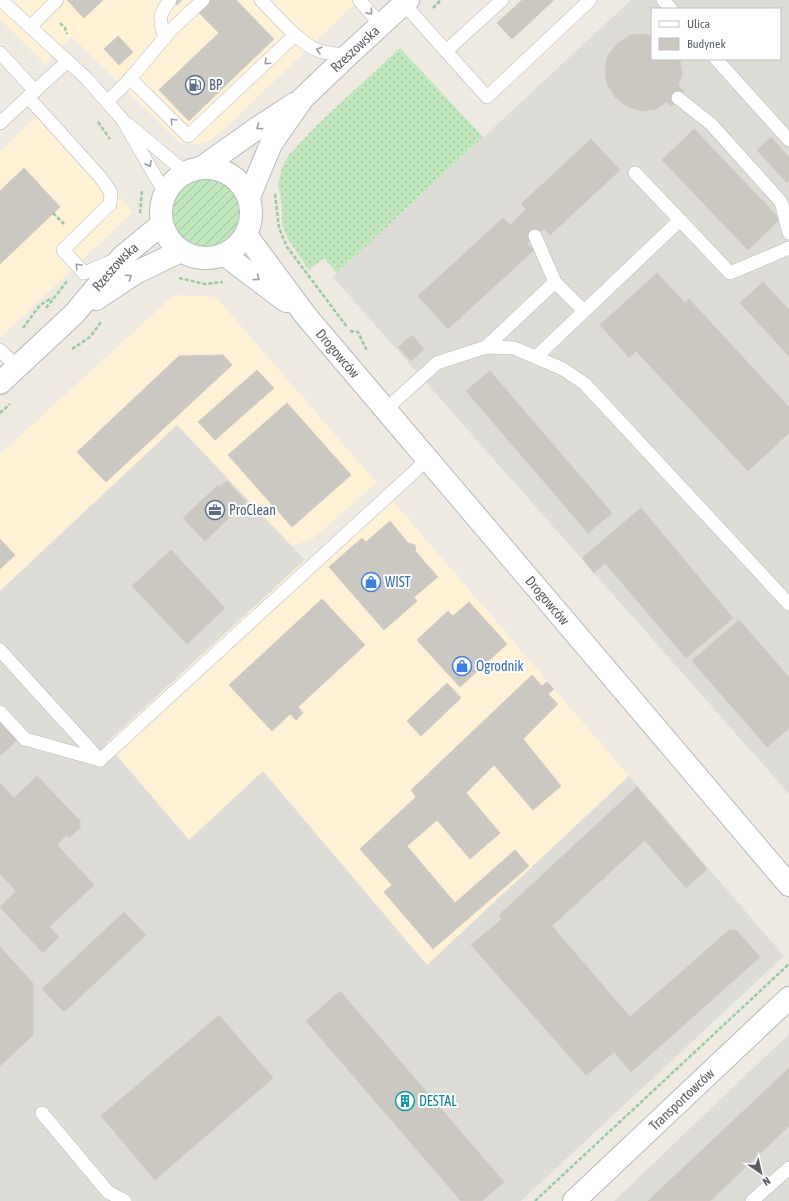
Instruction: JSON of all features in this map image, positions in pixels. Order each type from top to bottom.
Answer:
[{"type":"street","name":"Rzeszowska","points":[[194,171],[303,98],[406,2]]},
{"type":"street","name":"Rzeszowska","points":[[249,197],[271,144],[303,98]]},
{"type":"street","points":[[215,169],[224,171],[240,183],[249,197],[252,211],[251,221],[246,235],[235,249],[225,255],[209,259],[198,258],[181,251],[168,238],[162,224],[161,208],[165,193],[174,182],[194,171],[215,169]]},
{"type":"street","name":"Rzeszowska","points":[[74,314],[122,257],[162,224]]},
{"type":"street","name":"Drogowców","points":[[246,235],[306,316],[789,885]]},
{"type":"street","name":"Rzeszowska","points":[[0,383],[7,356],[74,314],[135,273],[181,251]]},
{"type":"street","name":"Drogowców","points":[[225,255],[306,316]]},
{"type":"street","name":"Transportowców","points":[[574,1201],[789,998]]},
{"type":"lane","points":[[1,0],[87,79],[122,119],[165,193]]},
{"type":"lane","points":[[30,27],[57,0]]},
{"type":"lane","points":[[165,38],[160,18],[170,0]]},
{"type":"lane","points":[[107,102],[130,79],[165,38],[203,0]]},
{"type":"lane","points":[[261,0],[295,35],[311,48],[318,51],[348,55]]},
{"type":"lane","points":[[359,0],[381,25]]},
{"type":"lane","points":[[446,51],[502,0]]},
{"type":"lane","points":[[406,2],[446,51],[487,97],[590,0]]},
{"type":"lane","points":[[663,0],[671,8]]},
{"type":"lane","points":[[130,79],[188,136],[295,35]]},
{"type":"lane","points":[[0,53],[31,94],[104,174],[110,193],[110,204],[63,250],[84,273],[122,257]]},
{"type":"lane","points":[[717,60],[789,140]]},
{"type":"lane","points":[[0,123],[68,61]]},
{"type":"lane","points":[[678,98],[711,124],[781,202],[789,233]]},
{"type":"lane","points":[[122,119],[194,171]]},
{"type":"lane","points":[[635,173],[730,273],[789,248]]},
{"type":"lane","points":[[536,357],[680,220]]},
{"type":"lane","points":[[535,236],[555,282],[584,311]]},
{"type":"lane","points":[[486,347],[555,282]]},
{"type":"lane","points":[[385,410],[437,362],[486,347],[514,348],[563,369],[585,384],[789,604]]},
{"type":"lane","points":[[100,760],[427,460]]},
{"type":"lane","points":[[0,650],[100,760]]},
{"type":"lane","points":[[0,712],[25,739],[100,760]]},
{"type":"lane","points":[[42,1113],[108,1192],[125,1201]]},
{"type":"lane","points":[[752,1201],[789,1168]]},
{"type":"path","points":[[138,218],[142,202],[141,187]]},
{"type":"path","points":[[274,192],[279,228],[285,242],[350,330]]},
{"type":"path","points":[[53,213],[58,218]]},
{"type":"path","points":[[175,278],[204,284],[226,283]]},
{"type":"path","points":[[7,356],[12,344],[40,305],[54,296]]},
{"type":"path","points":[[535,1201],[788,965],[789,966]]},
{"type":"shaded area","points":[[0,0],[359,0],[222,131],[209,141],[195,145],[179,142],[72,37],[45,64],[0,19]]},
{"type":"shaded area","points":[[631,0],[789,0],[789,794],[333,277]]},
{"type":"shaded area","points":[[39,114],[133,212],[0,338],[0,151]]},
{"type":"shaded area","points":[[174,295],[216,297],[377,483],[312,539],[291,546],[177,425],[0,591],[0,454]]},
{"type":"shaded area","points":[[177,425],[305,560],[106,743],[189,840],[263,771],[427,965],[629,776],[784,956],[521,1201],[0,1201],[0,591]]},
{"type":"shaded area","points":[[391,499],[629,776],[427,965],[263,772],[189,840],[106,743],[305,560],[313,569]]},
{"type":"shaded area","points":[[789,1034],[789,1201],[614,1201]]},
{"type":"green space","points":[[400,48],[483,137],[337,273],[324,258],[309,270],[288,239],[282,224],[282,204],[278,185],[282,168],[288,156],[318,124]]},
{"type":"green space","points":[[205,177],[219,180],[231,188],[239,200],[242,214],[239,228],[231,240],[219,248],[205,251],[191,248],[179,240],[171,228],[168,214],[171,200],[179,188],[191,180]]},
{"type":"building","points":[[67,0],[103,0],[84,18]]},
{"type":"building","points":[[171,0],[182,0],[177,5]]},
{"type":"building","points":[[210,0],[236,0],[274,39],[231,80],[201,50],[219,33],[198,12]]},
{"type":"building","points":[[522,0],[554,0],[512,39],[497,23]]},
{"type":"building","points":[[645,34],[651,36],[651,60],[680,60],[682,75],[678,86],[684,91],[672,106],[666,102],[656,109],[641,111],[626,106],[615,97],[607,84],[605,69],[608,55],[618,43],[631,35]]},
{"type":"building","points":[[118,36],[133,52],[119,65],[104,49]]},
{"type":"building","name":"BP","points":[[201,50],[231,80],[189,121],[159,90]]},
{"type":"building","points":[[694,129],[780,219],[748,250],[662,160]]},
{"type":"building","points":[[771,137],[789,157],[789,181],[787,183],[757,150]]},
{"type":"building","points":[[591,139],[620,170],[550,235],[544,229],[527,243],[534,250],[448,329],[418,296],[503,218],[510,225],[526,209],[521,204]]},
{"type":"building","points":[[24,168],[60,207],[0,264],[0,191]]},
{"type":"building","points":[[657,273],[685,303],[689,299],[789,407],[789,433],[748,471],[636,351],[629,357],[600,325]]},
{"type":"building","points":[[763,282],[789,310],[789,356],[740,303]]},
{"type":"building","points":[[412,335],[424,349],[411,361],[398,347]]},
{"type":"building","points":[[223,355],[232,365],[106,482],[77,452],[179,356]]},
{"type":"building","points":[[257,370],[274,388],[215,440],[198,422]]},
{"type":"building","points":[[490,371],[612,513],[588,533],[466,391]]},
{"type":"building","points":[[287,403],[351,475],[292,527],[228,455]]},
{"type":"building","name":"ProClean","points":[[227,481],[246,502],[205,541],[183,518],[218,485],[220,487]]},
{"type":"building","points":[[641,508],[733,618],[686,658],[605,563],[594,573],[582,558]]},
{"type":"building","points":[[390,521],[408,543],[415,545],[416,552],[438,577],[414,597],[366,542]]},
{"type":"building","name":"WIST","points":[[362,538],[417,601],[384,630],[329,567]]},
{"type":"building","points":[[0,539],[15,555],[0,569]]},
{"type":"building","points":[[171,550],[225,608],[187,644],[132,586]]},
{"type":"building","points":[[322,599],[365,645],[298,707],[303,713],[296,720],[290,714],[272,731],[229,685]]},
{"type":"building","name":"Ogrodnik","points":[[469,602],[507,644],[460,687],[417,640],[448,611],[453,616]]},
{"type":"building","points":[[739,620],[789,677],[789,728],[767,747],[692,661]]},
{"type":"building","points":[[532,675],[542,686],[547,682],[554,689],[548,694],[558,704],[523,739],[561,786],[533,810],[494,765],[466,793],[500,833],[470,859],[437,820],[407,846],[455,903],[515,850],[529,866],[433,949],[384,892],[392,885],[360,849],[416,797],[411,790]]},
{"type":"building","points":[[447,683],[461,698],[421,736],[407,721]]},
{"type":"building","points":[[0,720],[18,739],[0,756]]},
{"type":"building","points":[[37,776],[81,822],[79,824],[81,827],[69,838],[66,835],[57,845],[94,885],[49,927],[59,937],[43,953],[0,907],[16,891],[0,874],[0,783],[14,798]]},
{"type":"building","points":[[637,787],[707,869],[686,888],[645,840],[552,926],[630,1017],[729,930],[736,930],[760,957],[631,1072],[499,915]]},
{"type":"building","points":[[124,912],[146,935],[64,1012],[42,989]]},
{"type":"building","points":[[502,919],[614,1052],[586,1075],[471,945]]},
{"type":"building","points":[[0,947],[33,983],[33,1035],[0,1066]]},
{"type":"building","name":"DESTAL","points":[[340,991],[504,1182],[482,1201],[461,1201],[306,1021]]},
{"type":"building","points":[[219,1015],[273,1078],[155,1180],[101,1116]]},
{"type":"building","points":[[789,1068],[789,1126],[710,1201],[648,1201]]},
{"type":"place","name":"BP","points":[[195,85]]},
{"type":"place","name":"ProClean","points":[[215,510]]},
{"type":"place","name":"WIST","points":[[371,582]]},
{"type":"place","name":"Ogrodnik","points":[[462,666]]},
{"type":"place","name":"DESTAL","points":[[405,1101]]}]
